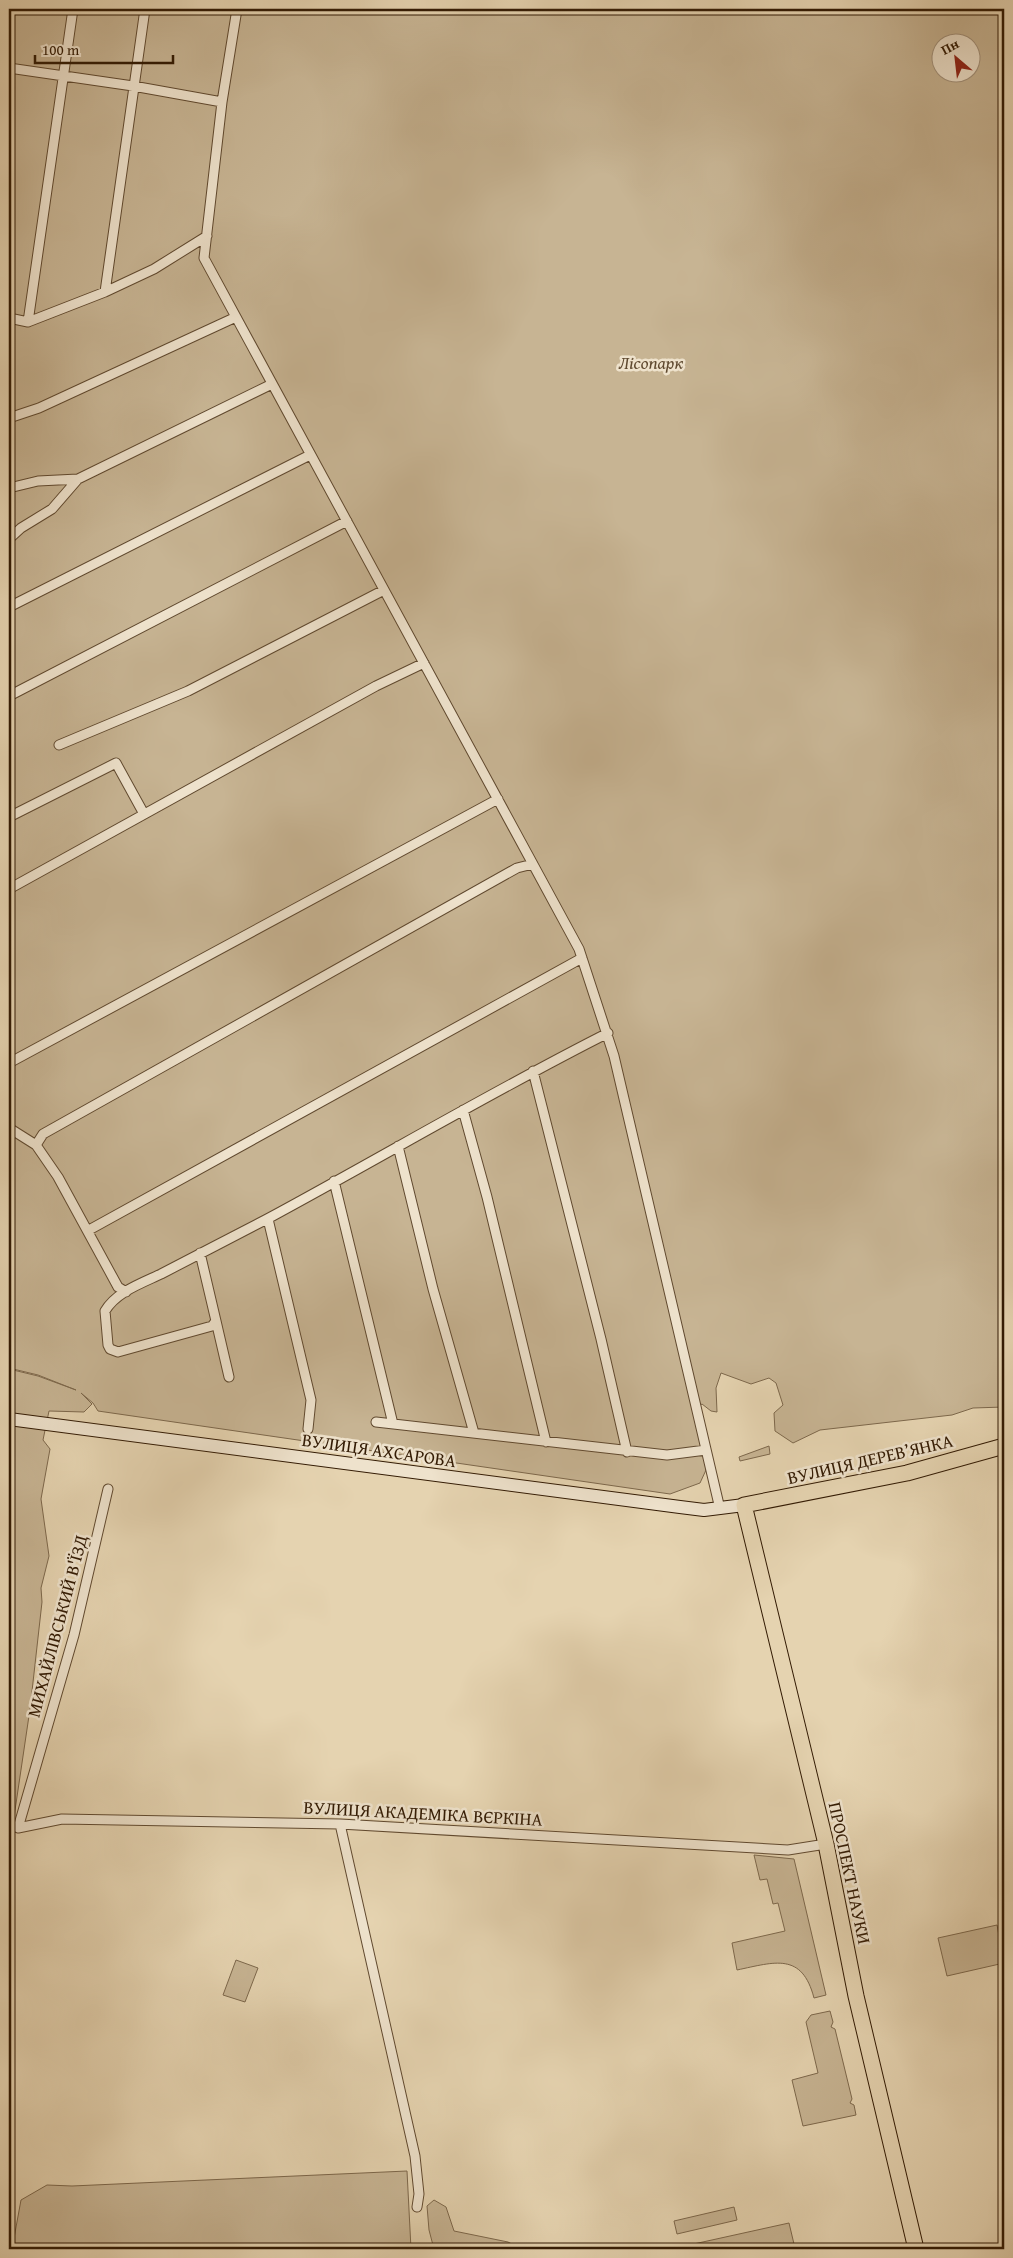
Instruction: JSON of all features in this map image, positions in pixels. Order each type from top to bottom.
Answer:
[{"type":"main road","name":"ВУЛИЦЯ АХСАРОВА","points":[[9,1419],[680,1507],[720,1509],[744,1506]]},
{"type":"main road","name":"ВУЛИЦЯ ДЕРЕВ’ЯНКА","points":[[744,1506],[907,1473],[1004,1446]]},
{"type":"main road","name":"ПРОСПЕКТ НАУКИ","points":[[744,1506],[826,1844],[856,1996],[916,2249]]},
{"type":"street","points":[[28,322],[73,9]]},
{"type":"street","points":[[105,292],[145,9]]},
{"type":"street","points":[[238,9],[222,102],[204,258],[498,799],[582,958],[608,1033],[681,1335],[720,1509]]},
{"type":"street","points":[[9,68],[133,86],[222,102]]},
{"type":"street","points":[[9,318],[28,322],[105,292],[154,269],[206,236]]},
{"type":"street","points":[[9,418],[39,408],[236,317]]},
{"type":"street","points":[[9,539],[21,528],[52,509],[78,479],[272,384]]},
{"type":"street","points":[[9,607],[310,455]]},
{"type":"street","points":[[9,488],[38,481],[78,479]]},
{"type":"street","points":[[9,696],[347,521]]},
{"type":"street","points":[[59,745],[188,691],[384,590]]},
{"type":"street","points":[[9,889],[376,686],[424,663]]},
{"type":"street","points":[[9,817],[116,762],[144,814]]},
{"type":"street","points":[[9,1063],[498,799]]},
{"type":"street","points":[[36,1145],[43,1134],[508,872],[533,864]]},
{"type":"street","points":[[89,1230],[582,958]]},
{"type":"street","points":[[216,1321],[207,1329],[114,1351],[108,1345],[105,1311],[126,1292],[268,1219],[533,1071],[608,1033]]},
{"type":"street","points":[[533,1071],[599,1330],[627,1452]]},
{"type":"street","points":[[463,1110],[488,1196],[546,1442]]},
{"type":"street","points":[[9,1128],[36,1145],[58,1177],[89,1230],[118,1287],[126,1292]]},
{"type":"street","points":[[398,1146],[434,1289],[474,1432]]},
{"type":"street","points":[[334,1181],[393,1424]]},
{"type":"street","points":[[268,1219],[311,1400],[308,1428]]},
{"type":"street","points":[[200,1253],[229,1377]]},
{"type":"street","points":[[376,1422],[474,1432],[627,1452],[667,1455],[706,1450]]},
{"type":"street","name":"МИХАЙЛІВСЬКИЙ В'ЇЗД","points":[[18,1828],[74,1635],[108,1489]]},
{"type":"street","name":"ВУЛИЦЯ АКАДЕМІКА ВЄРКІНА","points":[[18,1828],[62,1818],[340,1824],[788,1850],[826,1844]]},
{"type":"street","points":[[340,1824],[415,2156],[419,2194],[417,2207]]},
{"type":"green space","name":"Лісопарк","points":[[9,9],[1004,9],[1004,1407],[973,1408],[952,1415],[820,1430],[793,1443],[775,1431],[774,1413],[783,1405],[776,1383],[769,1378],[751,1384],[721,1373],[716,1388],[717,1412],[711,1411],[702,1404],[696,1408],[706,1470],[700,1483],[670,1494],[98,1411],[93,1403],[81,1393],[92,1404],[84,1412],[49,1411],[43,1440],[50,1449],[41,1499],[49,1556],[41,1588],[42,1602],[30,1709],[14,1817],[9,1816],[9,1369],[38,1376],[76,1390],[38,1375],[9,1368]]},
{"type":"green space","points":[[769,1446],[770,1454],[740,1461],[739,1457]]},
{"type":"green space","points":[[754,1855],[794,1859],[826,1995],[814,1998],[809,1983],[802,1973],[794,1967],[785,1964],[775,1963],[737,1970],[732,1943],[785,1931],[778,1903],[773,1904],[767,1879],[760,1880]]},
{"type":"green space","points":[[997,1925],[1004,1963],[947,1976],[938,1938]]},
{"type":"green space","points":[[236,1960],[258,1968],[245,2002],[223,1995]]},
{"type":"green space","points":[[830,2011],[833,2022],[831,2027],[835,2029],[852,2099],[850,2103],[854,2105],[856,2115],[803,2126],[792,2080],[818,2073],[806,2022],[811,2015]]},
{"type":"green space","points":[[407,2171],[411,2249],[12,2249],[21,2200],[47,2185],[72,2186]]},
{"type":"green space","points":[[434,2200],[446,2207],[454,2231],[508,2242],[521,2249],[434,2249],[429,2230],[427,2206]]},
{"type":"green space","points":[[734,2207],[737,2220],[677,2234],[674,2221]]},
{"type":"green space","points":[[789,2223],[794,2244],[771,2249],[671,2249]]}]
